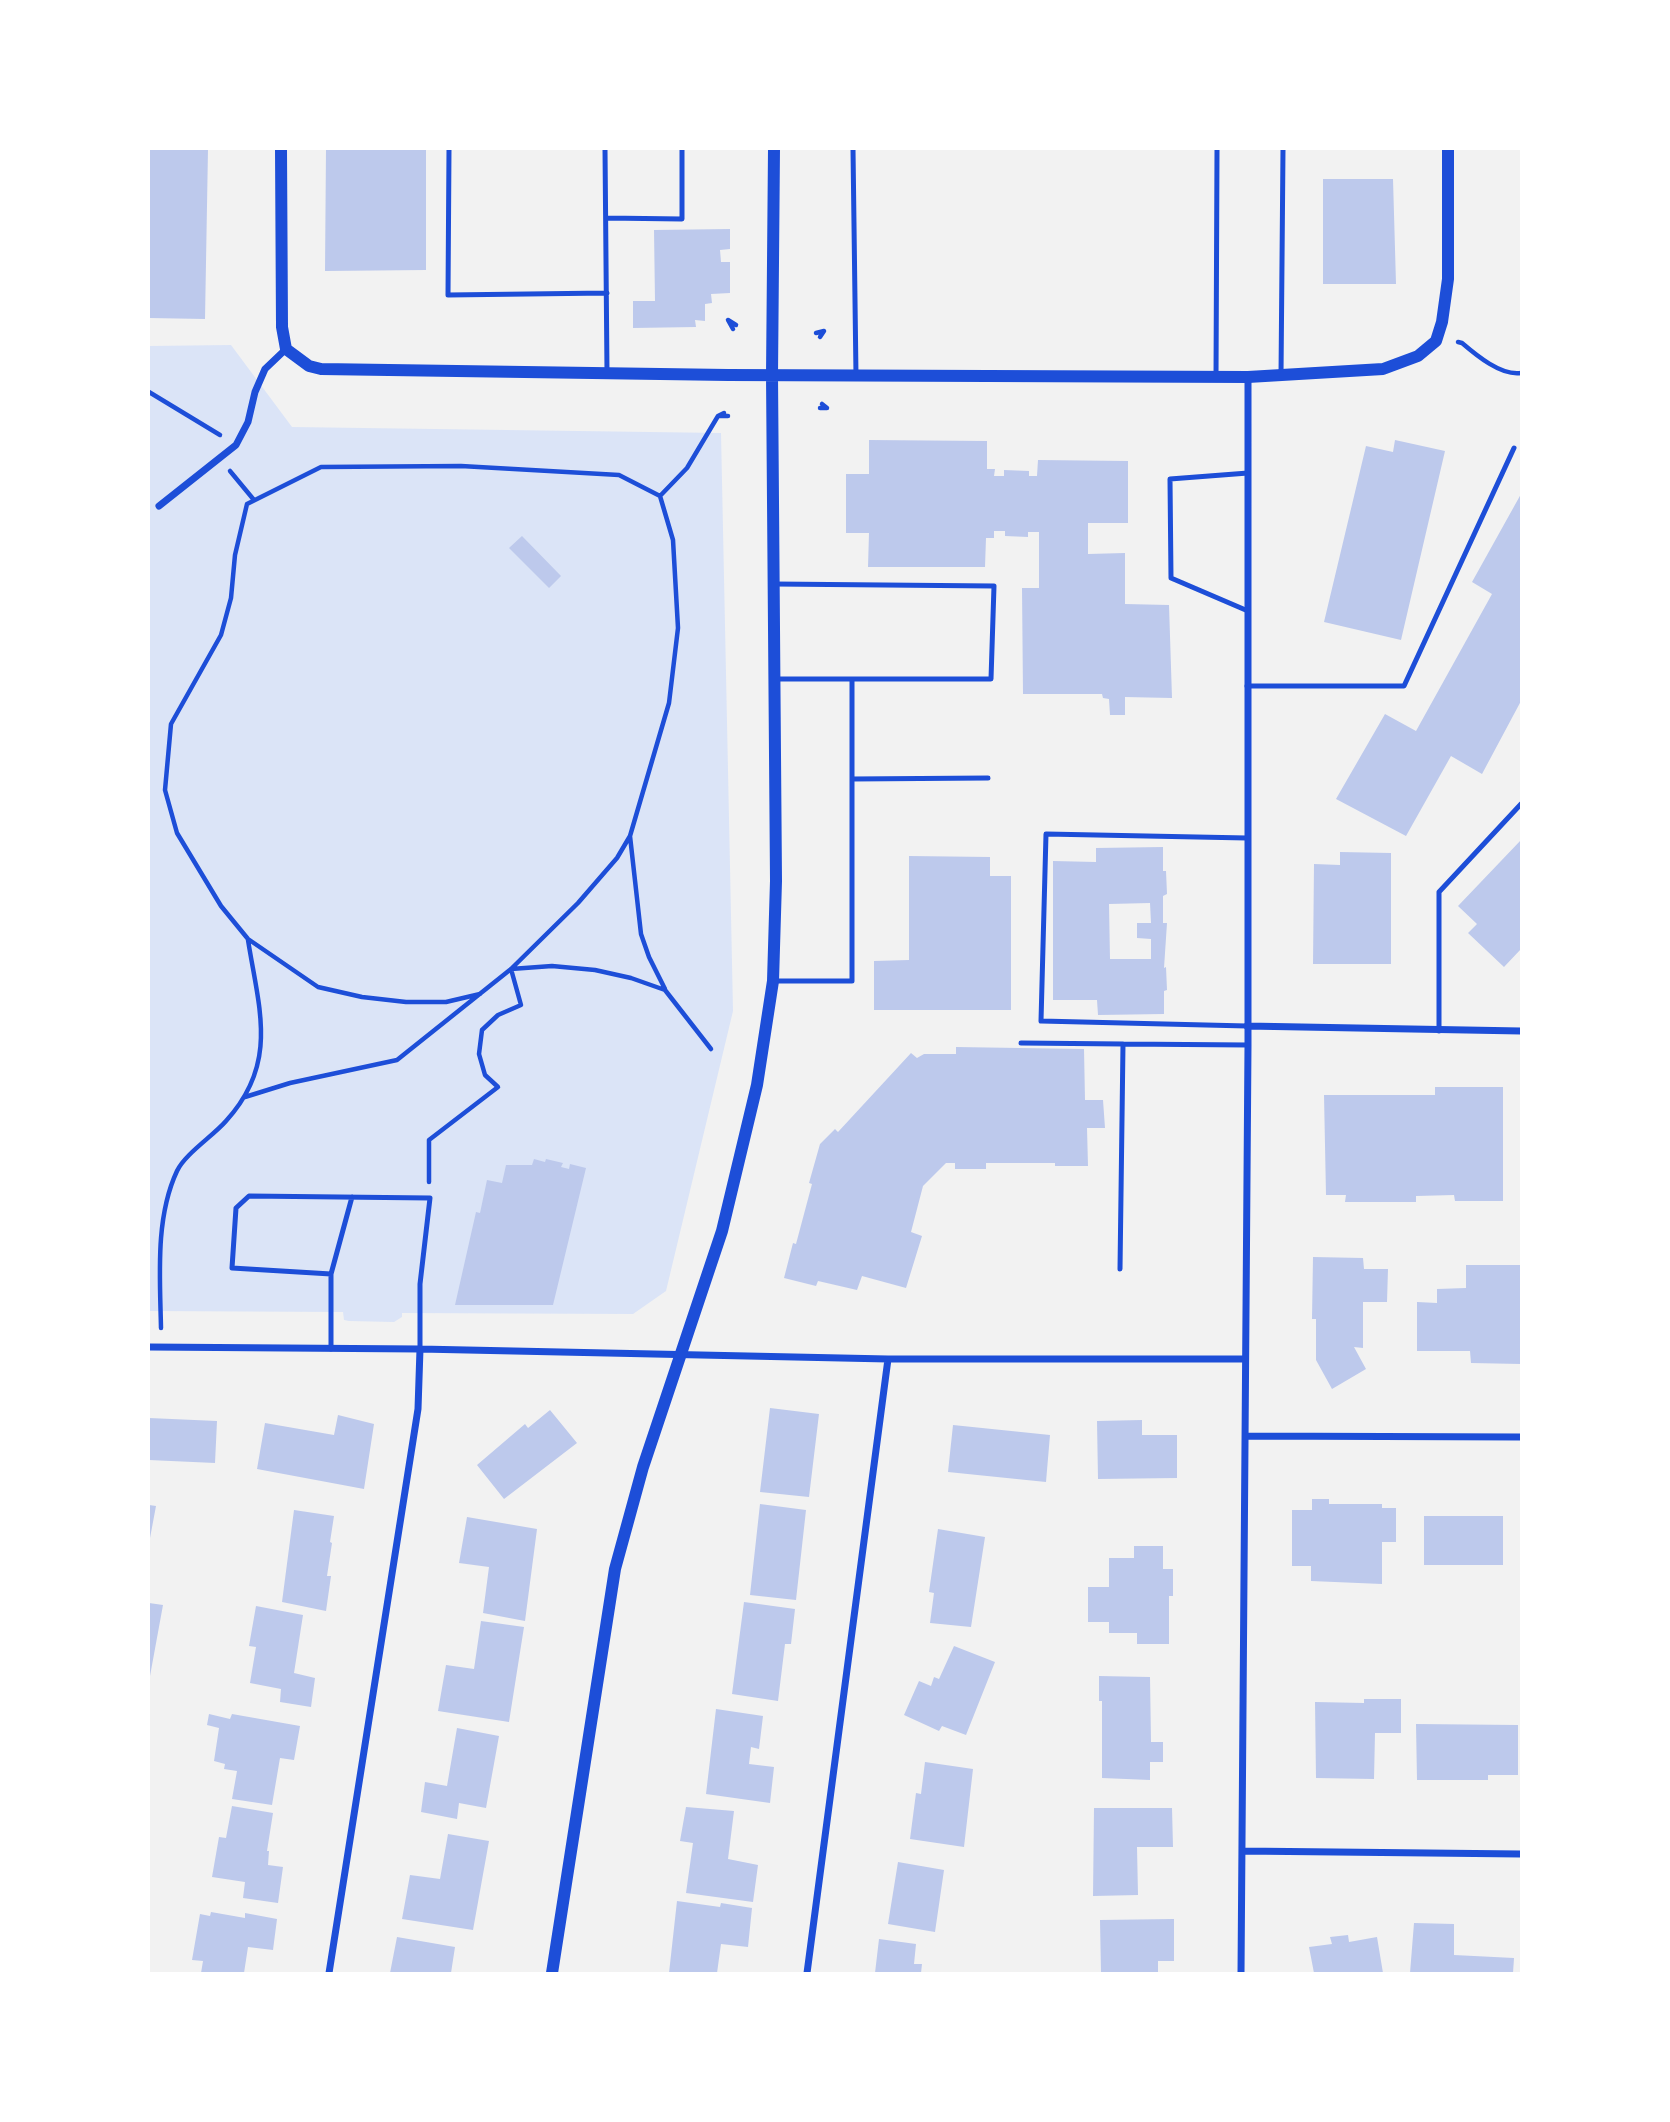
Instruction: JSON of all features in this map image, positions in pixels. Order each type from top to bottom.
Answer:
[{"type":"street","points":[[281,149],[282,327],[286,349],[309,366],[321,369],[856,376],[1216,377],[1383,369],[1418,356],[1436,341],[1443,322],[1448,279],[1448,149]]},
{"type":"street","points":[[552,1973],[615,1569],[643,1467],[722,1231],[757,1084],[773,981],[776,881],[772,375],[774,149]]},
{"type":"street","points":[[159,506],[236,445],[248,422],[255,392],[265,369],[286,349]]},
{"type":"street","points":[[1241,1973],[1248,1045],[1248,377]]},
{"type":"street","points":[[1247,1026],[1521,1031]]},
{"type":"street","points":[[149,1347],[421,1349],[888,1359],[1245,1359]]},
{"type":"street","points":[[328,1973],[418,1409],[421,1349]]},
{"type":"street","points":[[807,1973],[888,1359]]},
{"type":"street","points":[[1245,1436],[1521,1437]]},
{"type":"street","points":[[1242,1852],[1521,1854]]},
{"type":"lane","points":[[449,149],[448,295],[607,293]]},
{"type":"lane","points":[[605,149],[607,373]]},
{"type":"lane","points":[[606,218],[682,219],[682,149]]},
{"type":"lane","points":[[853,149],[856,376]]},
{"type":"lane","points":[[1216,377],[1217,149]]},
{"type":"lane","points":[[1281,375],[1283,149]]},
{"type":"lane","points":[[1247,686],[1404,686],[1514,448]]},
{"type":"lane","points":[[1248,473],[1170,479],[1171,578],[1248,611]]},
{"type":"lane","points":[[774,584],[994,586],[991,679],[775,679]]},
{"type":"lane","points":[[773,981],[852,981],[852,679]]},
{"type":"lane","points":[[852,779],[988,778]]},
{"type":"lane","points":[[1439,1031],[1438,892],[1521,804]]},
{"type":"lane","points":[[1247,838],[1046,834],[1041,1021],[1247,1026]]},
{"type":"lane","points":[[1021,1043],[1248,1045]]},
{"type":"lane","points":[[1121,1269],[1123,1044]]},
{"type":"lane","points":[[331,1273],[232,1268],[236,1208],[249,1196],[430,1198],[421,1284],[421,1349]]},
{"type":"lane","points":[[331,1349],[331,1273],[352,1197]]},
{"type":"path","points":[[1436,341],[1462,343],[1484,362],[1516,374],[1521,373]]},
{"type":"path","points":[[149,392],[236,445]]},
{"type":"path","points":[[660,496],[687,468],[723,415]]},
{"type":"path","points":[[220,460],[254,500]]},
{"type":"path","points":[[245,1097],[290,1083],[397,1060],[480,995],[511,969],[578,903],[617,858],[630,836],[669,703],[678,628],[673,540],[660,496],[619,475],[461,466],[321,467],[247,504],[235,555],[231,598],[221,635],[171,724],[165,790],[177,833],[221,906],[248,939],[318,987],[362,997],[406,1002],[446,1002],[480,995]]},
{"type":"path","points":[[630,836],[641,934],[649,957],[665,990],[711,1049]]},
{"type":"path","points":[[162,1346],[162,1237],[166,1198],[179,1167],[226,1121],[245,1097],[262,1047],[259,1003],[248,939]]},
{"type":"path","points":[[511,969],[552,966],[595,970],[631,978],[665,990]]},
{"type":"path","points":[[429,1165],[429,1140],[498,1087],[485,1075],[479,1054],[482,1030],[498,1015],[521,1006],[511,969]]},
{"type":"shaded area","points":[[231,345],[292,427],[721,433],[733,1011],[666,1291],[633,1314],[402,1313],[402,1317],[394,1322],[349,1321],[344,1320],[343,1312],[149,1311],[149,346]]},
{"type":"building","points":[[149,149],[208,149],[205,319],[149,318]]},
{"type":"building","points":[[326,149],[426,149],[426,270],[325,271]]},
{"type":"building","points":[[1323,179],[1393,179],[1396,284],[1323,284]]},
{"type":"building","points":[[730,229],[730,249],[720,250],[721,262],[730,262],[730,293],[711,294],[712,303],[705,304],[705,321],[695,320],[696,327],[633,328],[633,301],[655,301],[654,230]]},
{"type":"building","points":[[869,440],[987,441],[987,469],[995,469],[994,476],[1004,476],[1004,470],[1029,471],[1029,476],[1037,476],[1038,460],[1128,461],[1128,523],[1088,523],[1088,554],[1125,553],[1125,604],[1169,605],[1172,698],[1125,697],[1125,715],[1110,715],[1109,699],[1103,698],[1102,694],[1023,694],[1022,588],[1039,588],[1039,532],[1028,532],[1028,537],[1005,536],[1005,531],[994,531],[994,538],[986,538],[985,567],[868,567],[869,533],[846,533],[846,474],[869,474]]},
{"type":"building","points":[[1395,440],[1445,451],[1401,640],[1324,622],[1366,446],[1393,452]]},
{"type":"building","points":[[1521,494],[1521,701],[1482,774],[1451,756],[1406,836],[1336,799],[1385,714],[1416,731],[1492,594],[1472,582]]},
{"type":"building","points":[[522,536],[561,576],[549,588],[509,548]]},
{"type":"building","points":[[1521,840],[1521,949],[1504,967],[1468,933],[1477,924],[1458,906]]},
{"type":"building","points":[[1163,847],[1167,894],[1163,896],[1163,923],[1167,923],[1164,968],[1166,967],[1167,990],[1164,991],[1164,1014],[1098,1015],[1097,1000],[1053,1000],[1053,861],[1096,862],[1096,848]],"holes":[[[1150,903],[1151,923],[1137,923],[1137,938],[1151,939],[1151,959],[1110,959],[1109,904]]]},
{"type":"building","points":[[1340,852],[1391,853],[1391,964],[1313,964],[1314,864],[1340,865]]},
{"type":"building","points":[[909,856],[990,857],[990,876],[1011,876],[1011,1010],[874,1010],[874,961],[909,960]]},
{"type":"building","points":[[956,1047],[1084,1049],[1085,1100],[1103,1100],[1105,1128],[1087,1128],[1088,1166],[986,1163],[986,1169],[955,1169],[955,1163],[946,1163],[923,1186],[911,1232],[922,1236],[906,1288],[862,1276],[857,1290],[818,1281],[816,1286],[784,1278],[793,1243],[796,1244],[820,1144],[835,1129],[838,1132],[911,1053],[917,1058],[924,1054],[956,1054]]},
{"type":"building","points":[[1435,1087],[1503,1087],[1503,1201],[1455,1201],[1454,1195],[1416,1196],[1416,1202],[1345,1202],[1346,1195],[1326,1195],[1324,1095],[1435,1095]]},
{"type":"building","points":[[534,1159],[563,1163],[561,1167],[569,1169],[570,1164],[586,1168],[553,1305],[455,1305],[476,1212],[480,1213],[487,1180],[502,1183],[506,1165],[532,1165]]},
{"type":"building","points":[[1313,1257],[1363,1258],[1364,1269],[1388,1269],[1387,1302],[1363,1302],[1363,1348],[1354,1347],[1366,1369],[1332,1389],[1316,1360],[1316,1319],[1312,1319]]},
{"type":"building","points":[[1466,1265],[1521,1265],[1521,1364],[1471,1363],[1470,1351],[1417,1351],[1417,1302],[1437,1303],[1437,1289],[1466,1288]]},
{"type":"building","points":[[770,1408],[819,1414],[809,1497],[760,1492]]},
{"type":"building","points":[[550,1410],[577,1443],[504,1499],[477,1465],[525,1424],[528,1428]]},
{"type":"building","points":[[338,1415],[374,1424],[364,1489],[257,1469],[265,1423],[334,1435]]},
{"type":"building","points":[[149,1418],[217,1421],[215,1463],[149,1460]]},
{"type":"building","points":[[1142,1420],[1142,1435],[1177,1435],[1177,1478],[1098,1479],[1097,1421]]},
{"type":"building","points":[[953,1425],[1050,1435],[1046,1482],[948,1472]]},
{"type":"building","points":[[1312,1499],[1329,1499],[1329,1504],[1382,1504],[1382,1508],[1396,1508],[1396,1542],[1382,1542],[1382,1584],[1311,1581],[1311,1566],[1292,1566],[1292,1510],[1312,1510]]},
{"type":"building","points":[[760,1504],[806,1510],[796,1600],[750,1595]]},
{"type":"building","points":[[149,1505],[156,1506],[150,1538],[149,1538]]},
{"type":"building","points":[[294,1510],[334,1516],[326,1611],[282,1602]]},
{"type":"building","points":[[1424,1516],[1503,1516],[1503,1565],[1424,1565]]},
{"type":"building","points":[[467,1517],[537,1529],[525,1621],[483,1613],[489,1567],[459,1563]]},
{"type":"building","points":[[938,1529],[985,1537],[971,1627],[930,1623],[934,1593],[929,1592]]},
{"type":"building","points":[[1134,1546],[1163,1546],[1163,1569],[1173,1569],[1173,1596],[1169,1596],[1169,1644],[1137,1644],[1137,1633],[1109,1633],[1109,1622],[1088,1622],[1088,1587],[1109,1587],[1109,1558],[1134,1558]]},
{"type":"building","points":[[744,1602],[795,1609],[791,1644],[785,1644],[778,1701],[732,1694]]},
{"type":"building","points":[[149,1603],[163,1605],[150,1676],[149,1676]]},
{"type":"building","points":[[256,1606],[303,1615],[294,1673],[315,1678],[311,1707],[280,1702],[281,1689],[250,1683],[256,1647],[249,1646]]},
{"type":"building","points":[[481,1621],[524,1627],[509,1722],[438,1711],[446,1665],[474,1669]]},
{"type":"building","points":[[954,1646],[995,1662],[966,1735],[942,1726],[939,1731],[904,1715],[919,1681],[931,1686],[934,1677],[939,1679]]},
{"type":"building","points":[[1099,1676],[1150,1677],[1151,1742],[1163,1742],[1163,1762],[1150,1762],[1150,1780],[1102,1778],[1102,1701],[1099,1701]]},
{"type":"building","points":[[1364,1699],[1401,1699],[1401,1733],[1375,1733],[1374,1779],[1316,1778],[1315,1702],[1364,1703]]},
{"type":"building","points":[[716,1709],[763,1716],[759,1749],[751,1747],[749,1764],[774,1767],[770,1803],[706,1794]]},
{"type":"building","points":[[209,1714],[230,1719],[232,1714],[300,1726],[294,1760],[280,1758],[272,1805],[232,1799],[237,1771],[224,1769],[225,1764],[214,1761],[219,1728],[207,1725]]},
{"type":"building","points":[[1416,1724],[1518,1725],[1518,1775],[1488,1775],[1488,1780],[1417,1780]]},
{"type":"building","points":[[457,1728],[499,1736],[486,1808],[459,1803],[457,1819],[421,1812],[425,1782],[447,1786]]},
{"type":"building","points":[[925,1762],[973,1769],[964,1847],[910,1839],[916,1793],[921,1794]]},
{"type":"building","points":[[232,1806],[273,1813],[267,1851],[268,1865],[283,1867],[278,1903],[243,1898],[245,1882],[212,1877],[219,1837],[226,1838]]},
{"type":"building","points":[[686,1807],[734,1811],[728,1859],[758,1865],[753,1902],[686,1893],[693,1843],[680,1841]]},
{"type":"building","points":[[1094,1808],[1172,1808],[1173,1847],[1137,1847],[1138,1895],[1093,1896]]},
{"type":"building","points":[[448,1834],[489,1841],[473,1930],[402,1919],[410,1875],[440,1879]]},
{"type":"building","points":[[898,1862],[944,1870],[935,1932],[888,1924]]},
{"type":"building","points":[[677,1901],[752,1908],[748,1947],[721,1944],[717,1973],[669,1973]]},
{"type":"building","points":[[211,1912],[245,1918],[245,1913],[277,1919],[273,1950],[248,1947],[244,1973],[201,1973],[203,1961],[192,1960],[200,1914],[210,1916]]},
{"type":"building","points":[[1174,1919],[1174,1961],[1158,1961],[1158,1973],[1101,1973],[1100,1920]]},
{"type":"building","points":[[1414,1923],[1454,1924],[1454,1955],[1514,1958],[1513,1973],[1410,1973]]},
{"type":"building","points":[[1348,1935],[1349,1942],[1377,1937],[1383,1973],[1314,1973],[1309,1947],[1332,1944],[1330,1937]]},
{"type":"building","points":[[397,1937],[455,1947],[451,1973],[390,1973]]},
{"type":"building","points":[[879,1939],[916,1944],[914,1964],[922,1964],[921,1973],[875,1973]]}]
